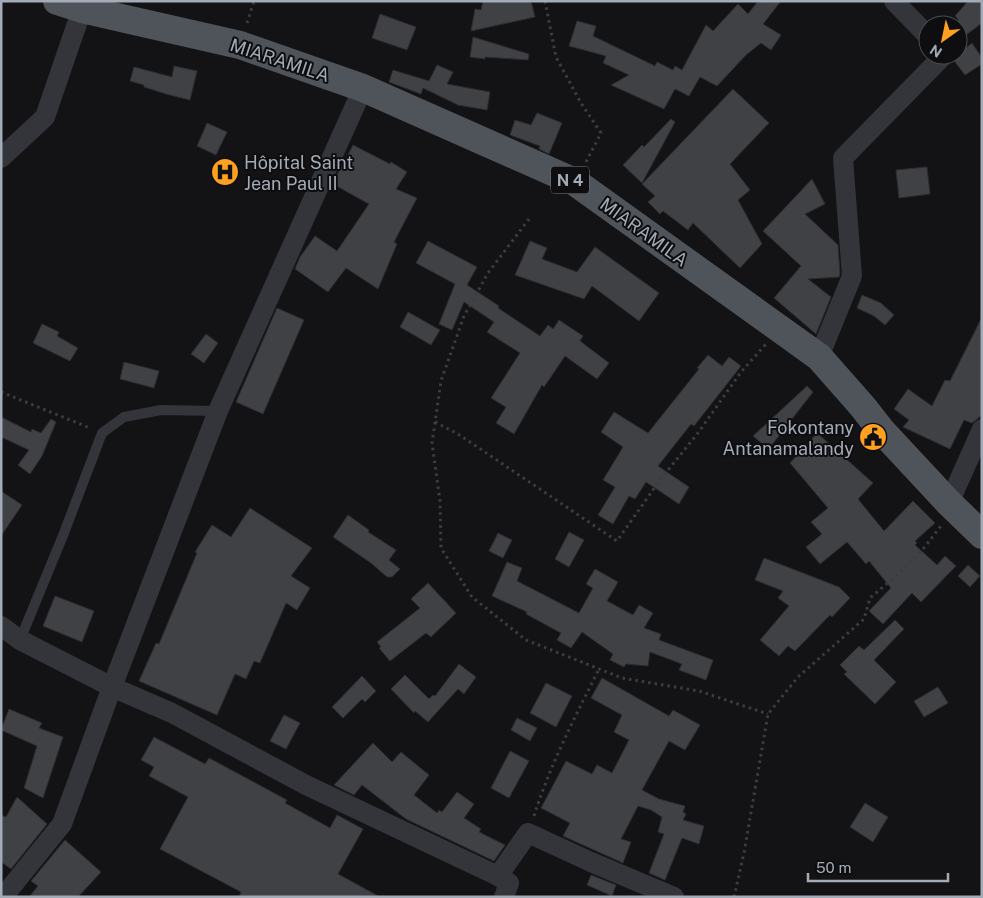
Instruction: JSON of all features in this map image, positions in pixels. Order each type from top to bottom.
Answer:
[{"type":"main road","name":"MIARAMILA","points":[[69,5],[240,45],[363,88],[575,182],[818,357],[881,430],[952,506],[982,534]]},
{"type":"street","points":[[894,1],[918,26]]},
{"type":"street","points":[[1,158],[45,117],[69,5]]},
{"type":"street","points":[[818,357],[852,276],[843,158],[934,65]]},
{"type":"street","points":[[4,897],[62,824],[112,687],[218,411],[363,88]]},
{"type":"street","points":[[952,506],[982,429]]},
{"type":"street","points":[[1,626],[20,640],[112,687],[172,713],[306,785],[498,876],[509,883],[504,897]]},
{"type":"street","points":[[498,876],[528,833],[674,897]]},
{"type":"lane","points":[[20,640],[64,533],[102,433],[124,417],[161,410],[218,411]]},
{"type":"path","points":[[545,1],[556,57],[581,103],[601,133],[575,182]]},
{"type":"path","points":[[529,220],[488,273],[464,316],[441,381],[432,443],[440,500],[441,548],[472,597],[526,640],[622,678],[699,691],[768,714]]},
{"type":"path","points":[[435,422],[458,434],[617,541],[741,372],[780,329]]},
{"type":"path","points":[[1,392],[102,433]]},
{"type":"path","points":[[734,897],[744,852],[768,714],[798,677],[864,619],[870,598],[904,569],[916,556],[952,506]]},
{"type":"path","points":[[528,833],[541,793],[578,710],[599,669]]},
{"type":"building","points":[[483,1],[531,1],[535,17],[471,31],[475,9],[481,10]]},
{"type":"building","points":[[758,1],[781,1],[763,24],[781,35],[771,50],[761,43],[746,55],[717,86],[700,77],[689,96],[675,89],[664,109],[611,85],[629,75],[603,63],[606,56],[569,46],[577,21],[596,26],[593,36],[655,66],[657,62],[673,70],[675,66],[682,70],[706,25],[713,31],[738,4],[748,14]]},
{"type":"building","points":[[968,1],[982,1],[982,23],[968,34],[968,15],[956,15]]},
{"type":"building","points":[[380,14],[416,27],[407,50],[372,38]]},
{"type":"building","points":[[473,37],[529,54],[528,60],[470,57]]},
{"type":"building","points":[[972,43],[982,58],[982,64],[965,75],[957,65],[968,65],[968,46]]},
{"type":"building","points":[[437,65],[453,72],[447,84],[490,92],[487,110],[458,105],[423,88],[421,94],[389,82],[393,70],[429,81]]},
{"type":"building","points":[[174,66],[197,71],[190,100],[166,94],[130,81],[134,67],[172,77]]},
{"type":"building","points":[[733,89],[769,123],[730,164],[750,190],[738,200],[762,244],[740,268],[693,223],[688,230],[663,211],[660,214],[648,202],[655,196],[642,184]]},
{"type":"building","points":[[537,113],[562,123],[549,154],[539,149],[540,146],[510,135],[515,120],[531,125]]},
{"type":"building","points":[[671,119],[675,122],[642,183],[623,165],[642,145],[644,147]]},
{"type":"building","points":[[207,123],[227,132],[216,155],[197,146]]},
{"type":"building","points":[[353,145],[390,164],[391,162],[407,172],[396,189],[417,198],[394,242],[397,244],[378,289],[346,268],[328,292],[295,269],[300,257],[315,236],[337,251],[369,204],[333,184]]},
{"type":"building","points":[[927,167],[930,194],[899,198],[896,170]]},
{"type":"building","points":[[812,179],[825,204],[805,214],[838,245],[840,274],[839,277],[808,279],[831,297],[816,334],[774,298],[801,266],[763,231]]},
{"type":"building","points":[[428,241],[477,267],[467,285],[499,306],[498,308],[540,336],[548,325],[553,329],[559,320],[583,336],[580,341],[609,363],[597,379],[565,356],[544,387],[542,385],[514,434],[496,423],[506,407],[491,398],[520,353],[487,332],[494,322],[464,302],[452,330],[439,324],[455,284],[416,263]]},
{"type":"building","points":[[530,241],[547,248],[542,259],[577,272],[595,247],[659,293],[639,321],[592,286],[584,299],[515,275]]},
{"type":"building","points":[[862,295],[881,303],[894,315],[885,325],[874,316],[857,308]]},
{"type":"building","points":[[277,308],[304,320],[263,414],[236,402]]},
{"type":"building","points":[[408,312],[440,330],[431,345],[400,327]]},
{"type":"building","points":[[982,317],[982,415],[972,423],[964,420],[950,449],[903,427],[909,420],[894,409],[908,389],[932,406],[945,380],[950,381]]},
{"type":"building","points":[[42,324],[59,332],[57,336],[78,348],[70,361],[33,343]]},
{"type":"building","points":[[206,334],[218,343],[204,363],[191,354]]},
{"type":"building","points":[[708,355],[722,366],[729,357],[741,366],[694,426],[691,424],[658,466],[689,487],[679,504],[646,482],[635,499],[629,496],[613,524],[598,515],[615,487],[603,480],[623,447],[601,432],[614,412],[648,433]]},
{"type":"building","points":[[124,362],[159,371],[154,388],[120,379]]},
{"type":"building","points":[[807,386],[813,392],[771,446],[765,446],[753,436]]},
{"type":"building","points":[[1,417],[31,432],[32,429],[41,433],[51,419],[56,422],[42,456],[30,474],[18,465],[29,450],[1,437]]},
{"type":"building","points":[[817,433],[873,483],[858,499],[884,531],[913,501],[935,523],[915,541],[917,543],[915,545],[937,565],[945,556],[956,566],[921,602],[912,593],[883,624],[869,611],[891,588],[869,561],[866,564],[847,542],[820,564],[806,547],[822,534],[811,522],[828,508],[790,463]]},
{"type":"building","points":[[1,491],[22,505],[1,536]]},
{"type":"building","points":[[250,508],[312,548],[291,576],[310,588],[297,610],[286,603],[260,663],[254,661],[246,679],[235,674],[217,715],[139,681],[156,643],[159,644],[197,553],[195,552],[212,525],[231,537]]},
{"type":"building","points":[[348,515],[369,530],[368,532],[396,550],[389,560],[400,569],[392,577],[387,577],[371,563],[333,537]]},
{"type":"building","points":[[569,532],[584,540],[569,567],[555,559]]},
{"type":"building","points":[[498,533],[512,540],[503,558],[489,551]]},
{"type":"building","points":[[764,558],[839,587],[850,598],[832,617],[830,615],[795,651],[788,646],[779,656],[760,640],[789,606],[778,598],[783,591],[755,580]]},
{"type":"building","points":[[507,562],[522,568],[517,581],[579,613],[593,588],[586,584],[595,569],[618,582],[607,601],[633,615],[639,605],[653,613],[644,628],[661,634],[659,640],[713,660],[706,680],[679,670],[682,664],[650,652],[648,666],[626,664],[624,667],[610,660],[613,654],[582,632],[571,648],[557,640],[561,633],[526,614],[527,612],[492,596]]},
{"type":"building","points":[[968,565],[980,576],[970,587],[958,576]]},
{"type":"building","points":[[428,583],[456,613],[431,637],[426,633],[390,661],[379,648],[381,647],[377,642],[420,608],[411,599]]},
{"type":"building","points":[[55,596],[94,611],[82,642],[43,626]]},
{"type":"building","points":[[895,620],[904,629],[874,660],[896,682],[875,704],[844,674],[847,672],[840,665],[859,646],[864,650]]},
{"type":"building","points":[[459,664],[476,677],[464,694],[458,689],[428,722],[415,711],[414,713],[391,689],[405,675],[429,699],[433,695],[435,696]]},
{"type":"building","points":[[362,676],[376,691],[365,702],[362,699],[343,718],[332,707]]},
{"type":"building","points":[[602,678],[669,716],[673,710],[700,725],[685,750],[669,741],[642,790],[659,799],[685,806],[683,812],[686,814],[683,820],[704,826],[699,844],[682,838],[665,880],[649,873],[664,834],[658,832],[662,817],[651,810],[638,806],[621,839],[631,842],[623,863],[563,836],[570,823],[541,808],[566,761],[592,774],[597,765],[612,773],[629,740],[614,732],[622,715],[591,698]]},
{"type":"building","points":[[546,683],[572,696],[556,727],[530,713]]},
{"type":"building","points":[[938,687],[948,703],[924,717],[914,701]]},
{"type":"building","points":[[9,709],[42,723],[39,728],[63,737],[43,798],[24,788],[37,746],[1,730]]},
{"type":"building","points":[[284,715],[300,723],[286,749],[270,741]]},
{"type":"building","points":[[517,718],[537,728],[530,741],[511,730]]},
{"type":"building","points":[[154,737],[205,764],[209,758],[287,800],[285,803],[330,828],[337,815],[363,829],[338,874],[380,897],[239,897],[241,892],[160,849],[188,797],[149,776],[154,767],[141,760]]},
{"type":"building","points":[[373,743],[392,762],[401,752],[429,775],[414,795],[437,813],[439,810],[442,812],[457,792],[474,804],[464,818],[481,829],[479,832],[505,845],[494,861],[406,819],[362,785],[354,795],[334,785]]},
{"type":"building","points":[[510,751],[529,761],[509,798],[491,788]]},
{"type":"building","points":[[17,797],[47,824],[11,869],[1,862],[1,815],[6,817]]},
{"type":"building","points":[[865,803],[888,817],[873,842],[850,827]]},
{"type":"building","points":[[65,840],[101,872],[78,897],[29,897],[38,886],[31,881]]},
{"type":"building","points":[[591,875],[616,885],[612,896],[587,885]]},
{"type":"place","name":"Hôpital Saint Jean Paul II","points":[[225,172]]},
{"type":"place","name":"Fokontany Antanamalandy","points":[[873,437]]}]
